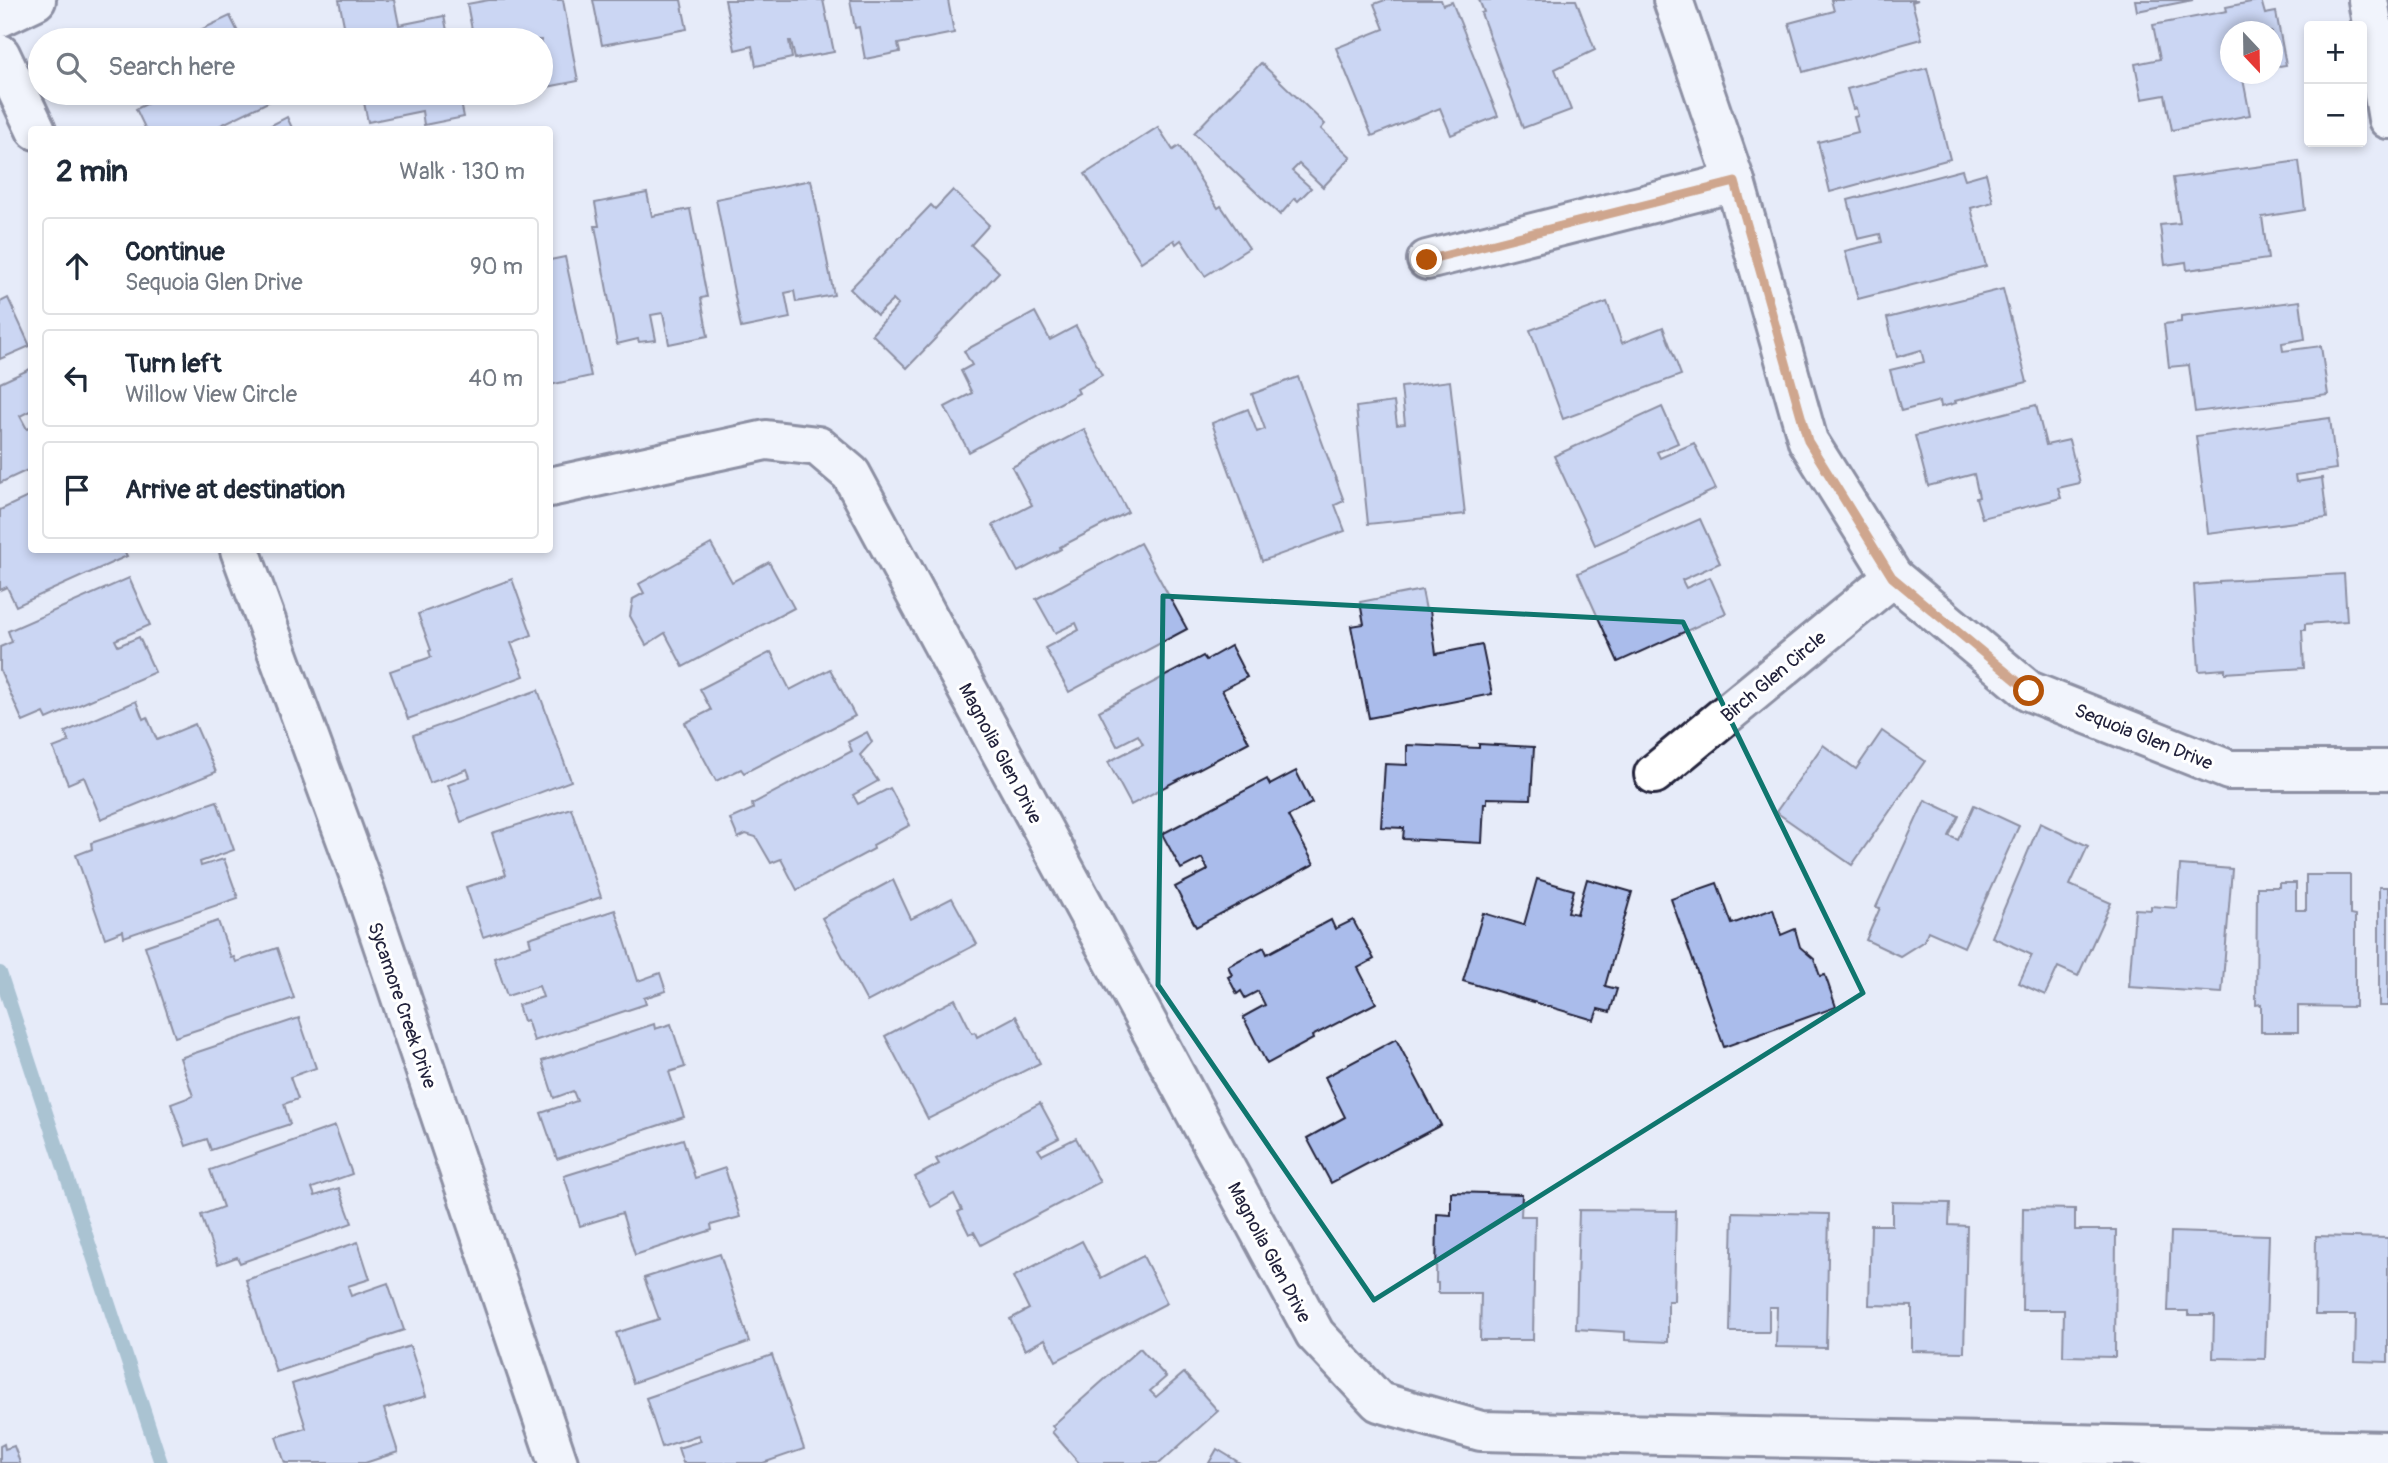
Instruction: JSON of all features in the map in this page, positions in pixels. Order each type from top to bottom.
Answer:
[{"type":"street","points":[[0,17],[36,0]]},
{"type":"street","name":"Sequoia Glen Drive","points":[[1672,0],[1735,182],[1808,441],[1892,577],[2029,691],[2229,770],[2388,770]]},
{"type":"street","points":[[2368,0],[2388,119]]},
{"type":"street","points":[[0,54],[35,126]]},
{"type":"street","points":[[1427,260],[1735,182]]},
{"type":"street","name":"Magnolia Glen Drive","points":[[553,486],[766,440],[818,446],[851,474],[1315,1334],[1379,1402],[1481,1431],[2388,1451]]},
{"type":"street","name":"Sycamore Creek Drive","points":[[251,553],[558,1463]]},
{"type":"street","name":"Birch Glen Circle","points":[[1654,774],[1892,577]]},
{"type":"highlighted area","points":[[1163,596],[1683,622],[1863,993],[1374,1300],[1158,985]]},
{"type":"building","points":[[339,0],[394,0],[399,25],[444,16],[446,28],[345,28]]},
{"type":"building","points":[[489,0],[563,0],[578,81],[553,86],[553,28],[472,28],[467,4]]},
{"type":"building","points":[[593,0],[681,0],[687,29],[602,45]]},
{"type":"building","points":[[725,0],[823,0],[834,52],[795,59],[789,41],[792,58],[756,66],[752,46],[735,50]]},
{"type":"building","points":[[850,0],[948,0],[954,33],[898,44],[900,52],[865,59]]},
{"type":"building","points":[[1385,0],[1441,0],[1443,5],[1452,2],[1498,116],[1451,135],[1440,108],[1372,136],[1336,48],[1384,29],[1374,4]]},
{"type":"building","points":[[1479,0],[1576,0],[1595,50],[1555,69],[1571,110],[1523,128],[1481,13],[1484,12]]},
{"type":"building","points":[[1831,0],[1918,0],[1912,2],[1922,39],[1803,72],[1789,23],[1834,11]]},
{"type":"building","points":[[2135,0],[2193,0],[2137,11]]},
{"type":"building","points":[[2261,0],[2265,14],[2276,12],[2278,21],[2220,21],[2220,84],[2244,84],[2250,115],[2172,130],[2165,95],[2142,99],[2135,64],[2160,59],[2153,25],[2227,11],[2226,7]]},
{"type":"building","points":[[230,16],[236,28],[204,28]]},
{"type":"building","points":[[1261,63],[1325,124],[1321,129],[1351,157],[1323,187],[1299,164],[1292,171],[1311,188],[1298,201],[1295,198],[1280,215],[1194,133]]},
{"type":"building","points":[[1927,68],[1950,159],[1830,192],[1818,142],[1858,132],[1854,117],[1858,116],[1856,108],[1853,109],[1847,89]]},
{"type":"building","points":[[144,105],[262,105],[219,126],[144,126],[136,109]]},
{"type":"building","points":[[364,105],[462,105],[464,117],[424,125],[422,111],[368,122]]},
{"type":"building","points":[[287,117],[291,126],[270,126]]},
{"type":"building","points":[[1158,127],[1173,150],[1179,146],[1218,208],[1221,206],[1249,248],[1205,276],[1181,240],[1176,244],[1174,240],[1141,262],[1085,174]]},
{"type":"building","points":[[2299,161],[2305,210],[2262,217],[2268,259],[2187,270],[2186,262],[2165,265],[2160,225],[2180,223],[2173,178]]},
{"type":"building","points":[[1962,170],[1965,179],[1986,173],[1993,202],[1971,208],[1986,266],[1858,299],[1845,251],[1882,242],[1880,234],[1858,239],[1848,200]]},
{"type":"building","points":[[811,180],[834,295],[796,302],[794,291],[785,293],[790,318],[741,328],[716,199]]},
{"type":"building","points":[[953,190],[989,225],[971,245],[999,272],[907,368],[872,334],[898,305],[893,300],[877,315],[850,289],[931,205],[935,209]]},
{"type":"building","points":[[647,193],[652,216],[690,209],[707,297],[701,298],[708,336],[669,344],[663,313],[651,315],[656,340],[639,342],[638,339],[617,344],[595,226],[599,226],[595,203]]},
{"type":"building","points":[[565,257],[591,376],[553,384],[553,259]]},
{"type":"building","points":[[2003,289],[2027,382],[1941,407],[1940,401],[1901,411],[1890,370],[1924,362],[1921,350],[1897,357],[1887,318]]},
{"type":"building","points":[[8,298],[28,347],[0,359],[0,302]]},
{"type":"building","points":[[2300,301],[2305,339],[2282,343],[2283,351],[2321,346],[2328,395],[2195,412],[2189,365],[2169,367],[2164,324],[2181,322],[2181,316]]},
{"type":"building","points":[[1607,302],[1622,343],[1663,327],[1681,375],[1563,419],[1530,330]]},
{"type":"building","points":[[1035,312],[1050,340],[1076,326],[1102,375],[1077,389],[1079,393],[969,452],[945,407],[972,393],[961,371],[972,365],[964,351]]},
{"type":"building","points":[[28,370],[28,412],[20,416],[28,429],[28,470],[0,483],[0,383]]},
{"type":"building","points":[[1298,377],[1344,501],[1335,505],[1345,531],[1262,561],[1212,423],[1248,409],[1257,432],[1265,429],[1252,394]]},
{"type":"building","points":[[1450,381],[1465,514],[1368,524],[1356,407],[1394,402],[1397,425],[1405,424],[1401,387]]},
{"type":"building","points":[[2036,405],[2046,445],[2069,440],[2080,483],[2058,488],[2061,498],[1982,518],[1976,498],[1979,497],[1974,474],[1928,486],[1915,436]]},
{"type":"building","points":[[1662,407],[1678,443],[1657,452],[1660,458],[1694,443],[1716,489],[1595,545],[1554,456]]},
{"type":"building","points":[[2330,418],[2336,469],[2295,475],[2296,482],[2322,478],[2327,518],[2208,533],[2196,436]]},
{"type":"building","points":[[1084,429],[1128,512],[1018,572],[993,525],[1032,505],[1012,467]]},
{"type":"building","points":[[28,497],[28,553],[126,553],[127,556],[16,606],[7,587],[0,590],[0,510]]},
{"type":"building","points":[[1700,519],[1720,563],[1682,580],[1686,588],[1710,577],[1726,613],[1618,662],[1578,573]]},
{"type":"building","points":[[1140,543],[1187,629],[1069,692],[1045,648],[1079,630],[1076,623],[1055,633],[1036,599]]},
{"type":"building","points":[[711,544],[732,582],[769,562],[794,608],[683,667],[665,633],[646,645],[630,616],[633,599],[644,593],[639,584]]},
{"type":"building","points":[[2344,574],[2347,621],[2305,624],[2305,630],[2302,630],[2304,668],[2225,673],[2225,669],[2199,671],[2194,585],[2219,581]]},
{"type":"building","points":[[129,578],[150,625],[115,640],[118,646],[139,637],[155,672],[47,719],[44,713],[23,722],[0,670],[0,647],[12,642],[8,631]]},
{"type":"building","points":[[512,579],[532,635],[511,643],[524,676],[408,719],[390,671],[431,657],[418,614]]},
{"type":"building","points":[[1422,590],[1426,610],[1430,610],[1436,654],[1482,645],[1492,694],[1369,718],[1351,626],[1364,624],[1360,602]]},
{"type":"building","points":[[1231,646],[1247,677],[1222,690],[1249,742],[1131,805],[1108,762],[1143,744],[1138,735],[1117,746],[1099,711],[1203,656],[1206,660]]},
{"type":"building","points":[[771,652],[790,690],[830,669],[855,716],[744,773],[741,769],[716,781],[685,723],[711,710],[700,689]]},
{"type":"building","points":[[538,690],[571,781],[461,822],[448,785],[470,777],[467,769],[430,783],[413,735]]},
{"type":"building","points":[[136,701],[143,719],[147,717],[157,740],[195,724],[216,772],[101,819],[84,777],[68,784],[53,748],[69,742],[65,732]]},
{"type":"building","points":[[1882,731],[1925,761],[1852,865],[1776,812],[1823,745],[1856,769]]},
{"type":"building","points":[[867,732],[872,742],[860,755],[878,781],[853,795],[858,804],[890,788],[910,825],[873,845],[874,849],[797,890],[781,859],[771,863],[756,837],[746,834],[738,838],[730,819],[753,809],[752,804],[852,751],[848,742]]},
{"type":"building","points":[[1479,744],[1534,747],[1531,799],[1487,798],[1487,803],[1484,803],[1482,843],[1403,839],[1404,828],[1381,827],[1385,764],[1407,765],[1407,745],[1479,748]]},
{"type":"building","points":[[1296,771],[1312,803],[1288,816],[1314,864],[1196,927],[1175,887],[1208,870],[1202,858],[1181,869],[1162,834],[1267,779],[1270,785]]},
{"type":"building","points":[[1925,800],[1959,816],[1949,836],[1958,840],[1974,805],[2019,826],[1964,947],[1928,931],[1924,941],[1900,956],[1866,940],[1880,908],[1876,907]]},
{"type":"building","points":[[217,801],[234,850],[200,862],[201,866],[224,859],[238,898],[124,937],[123,931],[105,938],[76,855],[92,849],[91,843]]},
{"type":"building","points":[[571,808],[601,897],[483,937],[466,887],[506,875],[492,833]]},
{"type":"building","points":[[2040,823],[2088,846],[2070,885],[2111,903],[2078,976],[2058,967],[2045,995],[2019,983],[2032,955],[1992,937]]},
{"type":"building","points":[[2180,865],[2232,869],[2222,993],[2129,987],[2135,909],[2151,910],[2151,906],[2177,908]]},
{"type":"building","points":[[2306,875],[2350,875],[2350,915],[2355,916],[2355,1007],[2298,1006],[2298,1032],[2261,1032],[2261,1004],[2256,1005],[2257,887],[2279,887],[2279,883],[2296,883],[2296,910],[2306,910]]},
{"type":"building","points":[[1537,879],[1574,890],[1568,912],[1577,914],[1587,879],[1632,892],[1605,986],[1617,989],[1610,1012],[1598,1009],[1594,1020],[1463,981],[1483,913],[1524,925]]},
{"type":"building","points":[[893,880],[911,919],[952,898],[977,944],[867,1002],[822,918]]},
{"type":"building","points":[[1717,883],[1732,924],[1773,909],[1781,935],[1795,929],[1800,947],[1814,959],[1820,976],[1825,975],[1836,1007],[1724,1047],[1671,899]]},
{"type":"building","points":[[2379,887],[2388,887],[2388,1006],[2379,1006]]},
{"type":"building","points":[[615,910],[638,981],[660,973],[666,991],[644,998],[646,1004],[534,1041],[527,1020],[523,1021],[518,1005],[543,997],[539,986],[507,996],[494,957],[531,945],[529,938]]},
{"type":"building","points":[[1331,920],[1335,929],[1353,920],[1374,959],[1358,968],[1376,1003],[1312,1036],[1313,1039],[1267,1064],[1243,1017],[1265,1005],[1258,991],[1245,998],[1241,991],[1237,994],[1228,977],[1232,975],[1228,966],[1264,947],[1267,954]]},
{"type":"building","points":[[218,921],[231,958],[234,957],[236,962],[277,948],[294,998],[175,1037],[145,946]]},
{"type":"building","points":[[955,999],[972,1033],[975,1032],[977,1037],[1016,1016],[1040,1063],[928,1119],[885,1036]]},
{"type":"building","points":[[299,1018],[316,1068],[290,1077],[298,1099],[284,1104],[290,1124],[211,1150],[207,1139],[186,1146],[171,1104],[193,1096],[180,1058]]},
{"type":"building","points":[[654,1024],[655,1029],[671,1024],[685,1067],[669,1072],[684,1117],[557,1159],[541,1113],[577,1101],[573,1091],[554,1098],[542,1061]]},
{"type":"building","points":[[1396,1039],[1441,1125],[1331,1183],[1307,1138],[1345,1117],[1325,1077]]},
{"type":"building","points":[[1040,1103],[1059,1138],[1038,1149],[1042,1155],[1076,1138],[1100,1182],[981,1245],[974,1232],[969,1234],[958,1212],[962,1210],[954,1194],[931,1207],[915,1177],[939,1164],[936,1159]]},
{"type":"building","points":[[335,1126],[352,1174],[312,1188],[315,1196],[339,1188],[352,1223],[240,1263],[237,1257],[218,1264],[201,1215],[223,1207],[210,1170]]},
{"type":"building","points":[[683,1139],[695,1178],[725,1168],[740,1217],[711,1225],[712,1230],[635,1255],[622,1213],[580,1226],[564,1176]]},
{"type":"building","points":[[1451,1192],[1522,1194],[1521,1216],[1535,1216],[1533,1340],[1480,1340],[1481,1293],[1438,1293],[1437,1214],[1451,1215]]},
{"type":"building","points":[[1892,1202],[1950,1203],[1949,1225],[1967,1226],[1964,1352],[1912,1351],[1912,1306],[1869,1305],[1871,1225],[1892,1225]]},
{"type":"building","points":[[2023,1208],[2075,1209],[2075,1230],[2116,1230],[2115,1357],[2063,1356],[2064,1310],[2022,1310]]},
{"type":"building","points":[[1579,1210],[1676,1211],[1674,1301],[1668,1301],[1668,1342],[1625,1340],[1625,1332],[1576,1329]]},
{"type":"building","points":[[1733,1212],[1829,1214],[1826,1348],[1776,1347],[1777,1307],[1769,1307],[1769,1332],[1730,1332]]},
{"type":"building","points":[[2171,1232],[2269,1235],[2265,1359],[2213,1358],[2214,1315],[2188,1315],[2188,1311],[2168,1311]]},
{"type":"building","points":[[2316,1236],[2388,1238],[2388,1362],[2355,1361],[2356,1315],[2315,1315]]},
{"type":"building","points":[[1082,1241],[1101,1278],[1143,1256],[1167,1303],[1056,1361],[1045,1339],[1025,1350],[1010,1319],[1029,1309],[1013,1277]]},
{"type":"building","points":[[358,1242],[370,1279],[348,1286],[351,1296],[388,1283],[404,1330],[276,1372],[246,1280]]},
{"type":"building","points":[[720,1254],[749,1342],[633,1383],[616,1333],[659,1319],[644,1278]]},
{"type":"building","points":[[410,1346],[426,1396],[384,1409],[398,1452],[365,1463],[285,1463],[276,1437],[306,1428],[292,1384]]},
{"type":"building","points":[[1140,1348],[1166,1377],[1150,1391],[1156,1397],[1184,1373],[1218,1411],[1160,1463],[1079,1463],[1052,1432],[1055,1429],[1052,1426]]},
{"type":"building","points":[[772,1355],[804,1449],[763,1463],[683,1463],[678,1448],[701,1441],[698,1435],[662,1447],[646,1398]]},
{"type":"building","points":[[4,1444],[5,1449],[14,1446],[20,1463],[0,1463],[0,1446]]},
{"type":"building","points":[[1217,1449],[1240,1463],[1209,1463]]},
{"type":"waterway","points":[[0,973],[161,1463]]},
{"type":"route","points":[[1427,260],[1735,182],[1808,441],[1892,577],[2029,691]]}]
